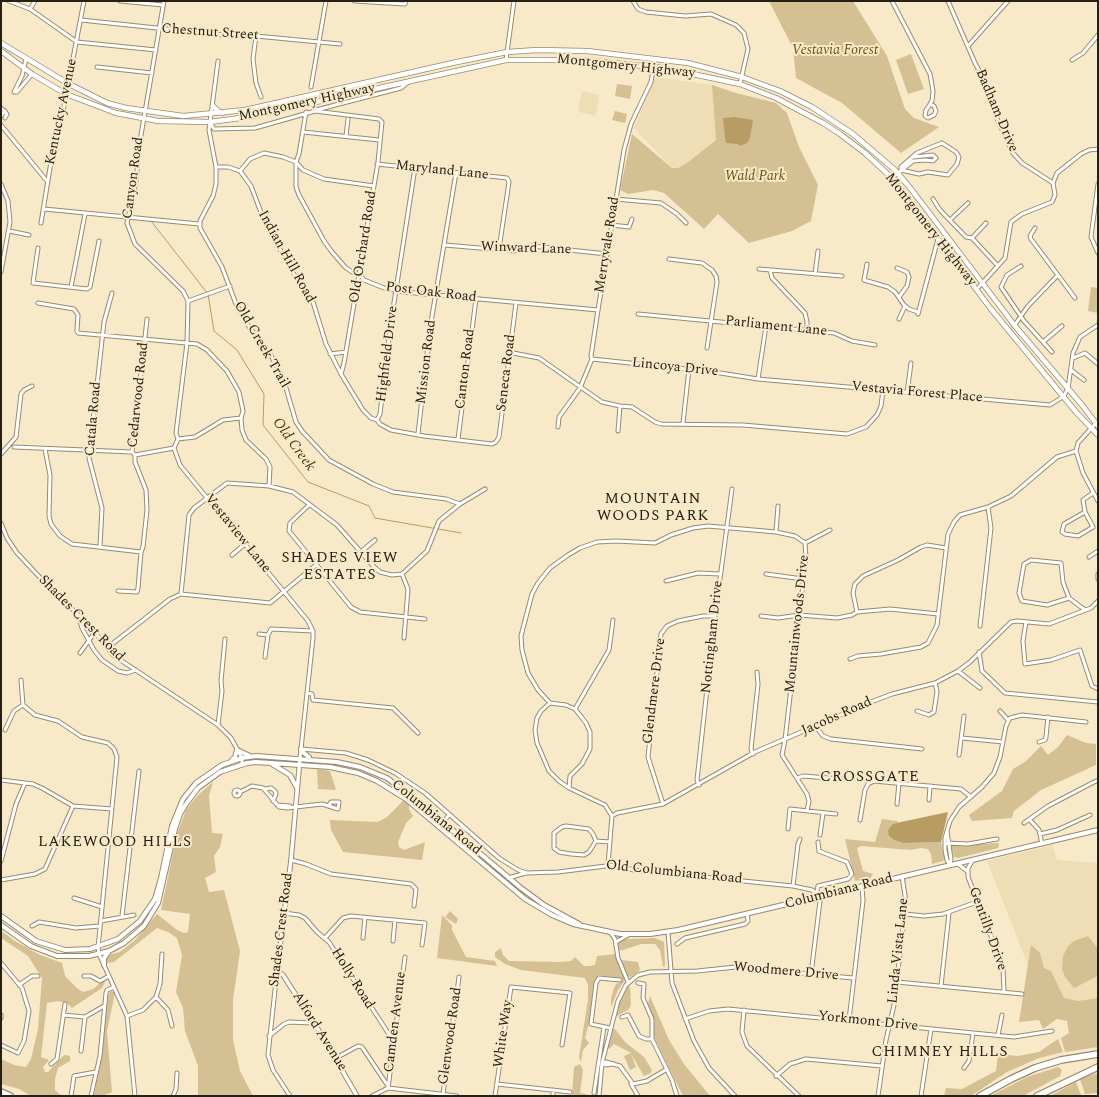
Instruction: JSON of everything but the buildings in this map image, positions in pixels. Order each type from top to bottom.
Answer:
[{"type":"highway","points":[[980,1096],[1010,1079],[1035,1068],[1061,1060],[1098,1054]]},
{"type":"highway","points":[[1037,1096],[1098,1067]]},
{"type":"highway","points":[[1,1092],[10,1096]]},
{"type":"main road","name":"Montgomery Highway","points":[[1,43],[69,84],[107,103],[145,111],[183,116],[227,113],[263,107],[407,72],[507,52],[537,50],[587,52],[628,56],[712,68],[742,77],[780,91],[818,111],[853,134],[899,172],[1014,326],[1097,424]]},
{"type":"main road","name":"Montgomery Highway","points":[[1,51],[32,74],[66,94],[106,110],[144,119],[170,122],[210,122],[263,114],[409,80],[506,60],[581,60],[627,64],[694,73],[740,84],[776,98],[823,123],[865,153],[892,178],[1009,332],[1098,435]]},
{"type":"main road","points":[[549,59],[552,54],[561,51]]},
{"type":"main road","points":[[627,64],[628,56]]},
{"type":"main road","points":[[407,72],[409,80]]},
{"type":"main road","points":[[213,106],[218,111],[227,113]]},
{"type":"main road","points":[[938,239],[944,234]]},
{"type":"main road","points":[[301,749],[306,756],[313,759]]},
{"type":"main road","points":[[231,761],[235,757],[237,750],[252,756]]},
{"type":"main road","name":"Columbiana Road","points":[[1,916],[36,941],[53,948],[74,951],[98,948],[118,939],[136,925],[151,907],[162,886],[172,826],[183,799],[196,783],[207,774],[231,761],[252,756],[331,761],[351,765],[380,775],[405,791],[508,878],[540,902],[579,924]]},
{"type":"main road","points":[[330,767],[331,761]]},
{"type":"main road","points":[[270,763],[286,772],[294,780],[297,788]]},
{"type":"main road","name":"Columbiana Road","points":[[1,925],[31,946],[58,956],[75,957],[99,954],[109,951],[130,940],[144,926],[156,907],[175,829],[180,814],[186,804],[198,788],[213,776],[230,768],[242,765],[270,763],[330,767],[358,773],[377,781],[398,793],[525,899],[559,918],[610,932],[629,934],[668,932],[1098,830]]},
{"type":"main road","points":[[377,781],[380,775]]},
{"type":"main road","points":[[104,966],[104,958],[109,951]]},
{"type":"street","points":[[9,1],[30,9],[77,42],[156,50]]},
{"type":"street","points":[[30,9],[35,1]]},
{"type":"street","name":"Kentucky Avenue","points":[[41,224],[47,181],[69,84],[84,1]]},
{"type":"street","points":[[120,1],[164,5]]},
{"type":"street","name":"Canyon Road","points":[[164,1],[145,111],[136,181],[127,218],[128,229],[135,244],[182,290],[188,301]]},
{"type":"street","points":[[311,87],[326,1]]},
{"type":"street","points":[[354,1],[406,3]]},
{"type":"street","points":[[506,60],[514,1]]},
{"type":"street","points":[[632,1],[638,9],[646,12],[685,16],[711,14],[736,25],[744,33],[747,44],[740,84]]},
{"type":"street","points":[[892,1],[930,74],[933,91],[925,116],[928,118],[934,115],[936,111],[934,106],[930,104]]},
{"type":"street","name":"Badham Drive","points":[[948,1],[990,91],[995,114],[1012,152],[1022,163],[1053,183]]},
{"type":"street","points":[[968,46],[1008,1]]},
{"type":"street","name":"Chestnut Street","points":[[80,20],[223,35],[256,36],[340,44]]},
{"type":"street","points":[[1072,60],[1084,53],[1098,35]]},
{"type":"street","points":[[256,36],[253,59],[256,83],[261,97]]},
{"type":"street","points":[[8,56],[11,50]]},
{"type":"street","points":[[26,59],[23,66],[22,76],[14,92],[17,92],[32,74]]},
{"type":"street","name":"Merryvale Road","points":[[558,427],[559,417],[580,388],[592,359],[591,356],[615,199],[628,133],[651,82],[655,59]]},
{"type":"street","points":[[44,209],[199,224],[213,196],[216,184],[216,167],[209,135],[218,61]]},
{"type":"street","points":[[97,67],[152,73]]},
{"type":"street","points":[[210,122],[214,129],[255,128],[306,112],[315,111],[401,88],[409,80]]},
{"type":"street","points":[[1,108],[7,114],[5,118]]},
{"type":"street","points":[[1,116],[5,111]]},
{"type":"street","points":[[315,111],[348,117],[346,136]]},
{"type":"street","name":"Post Oak Road","points":[[306,112],[296,162],[296,187],[320,234],[332,252],[345,267],[352,272],[359,274],[364,280],[384,288],[516,303],[598,310]]},
{"type":"street","name":"Old Orchard Road","points":[[341,374],[374,186],[382,122],[379,119],[348,117]]},
{"type":"street","points":[[1,125],[47,181]]},
{"type":"street","points":[[303,132],[380,140]]},
{"type":"street","points":[[942,143],[956,152],[959,161],[950,173],[945,175],[934,173],[919,174],[899,172],[901,167],[916,153],[942,143]]},
{"type":"street","points":[[976,290],[1005,258],[1011,222],[1022,214],[1052,202],[1056,194],[1053,183],[1057,173],[1081,154],[1089,150],[1098,149]]},
{"type":"street","points":[[216,167],[228,167],[240,171],[250,159],[264,153],[283,157],[296,162],[303,170],[324,179],[374,186]]},
{"type":"street","points":[[892,178],[913,161],[933,161],[936,158],[933,155],[911,158]]},
{"type":"street","name":"Maryland Lane","points":[[377,164],[507,178],[509,182],[499,249]]},
{"type":"street","name":"Highfield Drive","points":[[377,420],[380,414],[391,322],[416,168]]},
{"type":"street","name":"Indian Hill Road","points":[[240,171],[251,186],[272,237],[295,276],[313,302],[330,354],[363,410],[371,418],[377,420],[380,424],[391,430],[415,435],[418,434],[492,444],[496,442]]},
{"type":"street","name":"Mission Road","points":[[418,434],[436,294],[456,173]]},
{"type":"street","points":[[1,184],[8,201],[9,231],[1,272]]},
{"type":"street","points":[[1098,184],[1091,237],[1098,253]]},
{"type":"street","points":[[933,198],[940,210],[966,237],[972,238],[998,266]]},
{"type":"street","points":[[615,199],[658,203],[677,214],[686,223]]},
{"type":"street","points":[[950,220],[968,203]]},
{"type":"street","points":[[71,287],[85,214]]},
{"type":"street","points":[[611,225],[629,227],[632,219]]},
{"type":"street","points":[[972,238],[986,223]]},
{"type":"street","name":"Old Creek Trail","points":[[199,224],[222,268],[236,304],[247,324],[268,352],[283,378],[296,422],[329,460],[373,484],[393,492],[446,499],[460,504]]},
{"type":"street","points":[[1035,228],[1030,236],[1031,240],[1075,298]]},
{"type":"street","points":[[9,231],[29,235]]},
{"type":"street","points":[[867,264],[864,280],[883,284],[899,297],[905,306],[918,313],[938,239]]},
{"type":"street","points":[[38,248],[33,283],[87,289],[90,287],[98,241]]},
{"type":"street","name":"Winward Lane","points":[[444,245],[517,250],[532,246],[607,254]]},
{"type":"street","points":[[815,274],[818,251]]},
{"type":"street","points":[[669,259],[702,263],[712,270],[717,282],[707,348]]},
{"type":"street","points":[[1021,266],[1007,275],[1001,287],[1021,317],[1052,352]]},
{"type":"street","points":[[897,268],[907,272],[909,277],[907,286],[899,297]]},
{"type":"street","points":[[760,269],[842,276]]},
{"type":"street","points":[[770,270],[772,278],[805,313],[807,330]]},
{"type":"street","points":[[1014,326],[1028,306],[1058,275]]},
{"type":"street","points":[[14,447],[90,450],[133,454],[174,448],[178,439],[176,433],[187,343],[188,301],[230,286]]},
{"type":"street","name":"Catala Road","points":[[100,546],[102,508],[90,464],[90,450],[104,322],[112,292]]},
{"type":"street","name":"Canton Road","points":[[458,439],[476,298]]},
{"type":"street","points":[[38,303],[74,309],[78,315],[77,331],[187,343],[203,347],[227,371],[240,398],[243,411],[241,418],[246,440],[266,459],[270,467],[269,486]]},
{"type":"street","name":"Seneca Road","points":[[496,442],[499,437],[508,352],[516,303]]},
{"type":"street","points":[[899,319],[905,306]]},
{"type":"street","name":"Parliament Lane","points":[[638,314],[834,333],[852,341],[876,345]]},
{"type":"street","name":"Cedarwood Road","points":[[118,590],[137,592],[140,552],[143,547],[147,499],[146,490],[133,454],[147,319]]},
{"type":"street","points":[[1064,396],[1068,388],[1076,344],[1080,337],[1098,325]]},
{"type":"street","points":[[758,379],[766,326]]},
{"type":"street","points":[[1043,342],[1062,326]]},
{"type":"street","points":[[330,354],[346,352]]},
{"type":"street","points":[[508,352],[539,358],[602,402],[632,407],[655,422],[661,424],[722,424],[847,434],[866,427],[874,419],[881,406],[883,390]]},
{"type":"street","points":[[1073,358],[1085,353],[1098,364]]},
{"type":"street","name":"Lincoya Drive","points":[[592,359],[689,369],[758,379]]},
{"type":"street","points":[[907,393],[911,363]]},
{"type":"street","points":[[683,423],[689,369]]},
{"type":"street","points":[[1071,370],[1084,380]]},
{"type":"street","name":"Vestavia Forest Place","points":[[758,379],[1050,405],[1064,396]]},
{"type":"street","points":[[1,454],[16,437],[21,394],[24,390],[32,386]]},
{"type":"street","points":[[182,391],[187,391]]},
{"type":"street","points":[[618,431],[620,406]]},
{"type":"street","points":[[178,439],[195,437],[223,420],[241,418]]},
{"type":"street","points":[[1097,424],[1091,427],[1078,443],[1076,451],[1083,472],[1098,501]]},
{"type":"street","name":"Vestaview Lane","points":[[174,448],[180,465],[246,543],[283,592],[308,621],[313,631]]},
{"type":"street","points":[[45,449],[50,475],[48,508],[51,524],[60,536],[72,544],[94,547],[100,546],[140,552]]},
{"type":"street","points":[[850,659],[858,656],[881,654],[924,645],[933,636],[938,614],[946,548],[950,528],[956,519],[965,513],[988,507],[1011,496],[1057,456],[1076,451]]},
{"type":"street","points":[[181,594],[189,515],[194,508],[227,483],[269,486],[292,492],[337,525],[380,572],[392,575],[402,574],[427,551],[439,522],[460,504],[486,489]]},
{"type":"street","name":"Nottingham Drive","points":[[699,785],[697,780],[715,616],[732,489]]},
{"type":"street","points":[[1085,512],[1064,524],[1062,532],[1065,534],[1078,536],[1093,527],[1085,512],[1083,500],[1093,493]]},
{"type":"street","points":[[309,505],[292,521],[289,526],[289,531],[356,611],[425,619]]},
{"type":"street","points":[[776,532],[778,506]]},
{"type":"street","points":[[980,626],[991,528],[988,507]]},
{"type":"street","name":"Shades Crest Road","points":[[1,524],[5,535],[22,558],[95,632],[113,655],[218,725],[231,738],[242,758]]},
{"type":"street","name":"Mountainwoods Drive","points":[[550,703],[538,690],[528,673],[522,650],[521,636],[532,594],[550,568],[574,551],[597,542],[616,541],[655,544],[671,535],[693,528],[727,527],[776,532],[795,536],[805,543],[806,558],[782,755],[808,796],[808,811]]},
{"type":"street","points":[[805,543],[830,530]]},
{"type":"street","points":[[362,551],[375,540]]},
{"type":"street","points":[[232,555],[246,543]]},
{"type":"street","points":[[857,612],[854,588],[855,584],[862,576],[927,545],[946,548]]},
{"type":"street","points":[[1089,557],[1098,551]]},
{"type":"street","points":[[1069,598],[1047,605],[1022,601],[1019,592],[1024,564],[1031,560],[1061,563],[1063,582],[1069,598],[1085,610]]},
{"type":"street","points":[[107,648],[170,599],[181,594],[270,603],[316,565]]},
{"type":"street","points":[[666,581],[698,573],[720,574]]},
{"type":"street","points":[[402,574],[408,589],[407,617],[404,638]]},
{"type":"street","points":[[766,574],[803,579]]},
{"type":"street","points":[[1098,574],[1098,579]]},
{"type":"street","name":"Jacobs Road","points":[[612,816],[622,811],[663,804],[753,754],[885,696],[935,683],[958,671],[1005,626],[1017,621],[1049,624],[1085,610],[1098,601]]},
{"type":"street","points":[[761,616],[778,618],[800,615],[837,618],[857,612],[890,609],[938,614]]},
{"type":"street","points":[[78,615],[82,628],[98,655],[118,672],[127,673],[136,670]]},
{"type":"street","name":"Glendmere Drive","points":[[663,804],[648,757],[661,634],[668,626],[678,621],[703,616],[715,616]]},
{"type":"street","points":[[575,709],[608,650],[613,620]]},
{"type":"street","points":[[1026,622],[1022,641],[1024,664],[1051,660],[1080,650],[1092,686],[1098,689]]},
{"type":"street","points":[[265,657],[268,635],[271,628],[313,631],[314,638],[300,758]]},
{"type":"street","points":[[80,653],[95,632]]},
{"type":"street","points":[[259,634],[268,635]]},
{"type":"street","points":[[218,725],[222,691],[225,639]]},
{"type":"street","points":[[979,652],[982,671],[1005,693],[1098,702]]},
{"type":"street","points":[[958,671],[980,688]]},
{"type":"street","points":[[753,754],[751,750],[758,684],[757,672]]},
{"type":"street","points":[[21,680],[23,705],[35,715],[58,721],[82,737],[103,741],[114,750],[117,761],[98,948],[104,966],[127,1016],[135,1096]]},
{"type":"street","points":[[917,711],[929,715],[934,712],[937,690],[935,683]]},
{"type":"street","points":[[307,694],[312,694],[313,700],[393,708],[418,733]]},
{"type":"street","points":[[569,788],[570,776],[585,759],[590,749],[590,732],[586,723],[575,709],[566,705],[550,703],[536,718],[535,730],[537,744],[549,771],[559,781],[569,788],[605,805],[612,816],[608,864]]},
{"type":"street","points":[[5,730],[14,711],[23,705]]},
{"type":"street","points":[[1000,711],[1008,720]]},
{"type":"street","points":[[1008,720],[1019,715],[1086,722]]},
{"type":"street","points":[[959,755],[964,716]]},
{"type":"street","points":[[1039,742],[1045,740],[1048,717]]},
{"type":"street","points":[[950,865],[946,843],[950,821],[959,807],[994,773],[1008,720]]},
{"type":"street","points":[[816,727],[823,736],[831,739],[922,749]]},
{"type":"street","points":[[962,738],[1003,742]]},
{"type":"street","name":"Old Columbiana Road","points":[[301,749],[346,753],[368,760],[395,773],[416,786],[499,858],[518,870],[527,873]]},
{"type":"street","points":[[242,758],[242,765]]},
{"type":"street","name":"Shades Crest Road","points":[[290,1096],[270,1063],[268,1055],[269,1036],[291,860],[300,758]]},
{"type":"street","points":[[122,916],[139,771]]},
{"type":"street","points":[[798,778],[803,776],[841,779]]},
{"type":"street","points":[[1,780],[25,783],[42,788],[73,806],[112,809]]},
{"type":"street","points":[[860,820],[865,790],[868,784],[874,781],[961,789],[971,797]]},
{"type":"street","points":[[1024,823],[1048,806],[1096,781]]},
{"type":"street","points":[[1,861],[16,804],[25,783]]},
{"type":"street","points":[[897,804],[899,783]]},
{"type":"street","points":[[240,792],[252,786],[265,789],[270,788],[275,791],[276,794],[273,801]]},
{"type":"street","points":[[928,800],[930,786]]},
{"type":"street","points":[[265,789],[279,807],[295,807],[315,804],[329,805]]},
{"type":"street","points":[[1,880],[34,874],[45,869],[73,806]]},
{"type":"street","points":[[788,829],[790,809],[836,814]]},
{"type":"street","points":[[820,835],[823,813]]},
{"type":"street","points":[[439,827],[449,815]]},
{"type":"street","points":[[1040,834],[1057,830],[1090,815]]},
{"type":"street","points":[[1030,820],[1040,834],[1042,844]]},
{"type":"street","points":[[562,826],[589,829],[596,841],[589,852],[580,855],[559,852],[553,843],[554,833],[562,826]]},
{"type":"street","points":[[793,886],[798,844],[800,839]]},
{"type":"street","points":[[946,843],[968,844],[997,839]]},
{"type":"street","points":[[596,841],[610,842]]},
{"type":"street","points":[[811,974],[819,910],[818,886],[848,879],[852,874],[847,862],[819,851],[818,842]]},
{"type":"street","points":[[291,860],[331,874],[411,884],[416,889],[414,906]]},
{"type":"street","name":"Gentilly Drive","points":[[967,872],[969,865],[973,860]]},
{"type":"street","name":"Old Columbiana Road","points":[[508,878],[527,873],[558,872],[608,864],[634,870],[793,886],[812,890],[819,896]]},
{"type":"street","name":"Gentilly Drive","points":[[957,864],[962,866],[967,872],[977,902],[1003,967],[1004,992]]},
{"type":"street","name":"Linda Vista Lane","points":[[878,1096],[897,982],[907,896],[902,876]]},
{"type":"street","points":[[849,1020],[863,901],[862,886]]},
{"type":"street","points":[[74,898],[102,907]]},
{"type":"street","points":[[905,914],[930,916],[949,913],[977,902]]},
{"type":"street","name":"Holly Road","points":[[284,913],[299,915],[305,918],[332,946],[394,1042]]},
{"type":"street","points":[[941,986],[949,913]]},
{"type":"street","points":[[677,944],[685,938],[746,924],[748,921],[747,914]]},
{"type":"street","points":[[101,921],[134,915]]},
{"type":"street","points":[[325,938],[343,918],[348,916],[365,917],[425,923],[422,945]]},
{"type":"street","points":[[363,938],[365,917]]},
{"type":"street","points":[[393,941],[395,920]]},
{"type":"street","points":[[32,926],[39,922],[76,928],[100,926]]},
{"type":"street","points":[[599,1096],[602,1063],[610,1028],[620,992],[628,982],[618,958],[616,942],[610,932]]},
{"type":"street","points":[[668,932],[673,988],[685,1019],[705,1062],[718,1079],[735,1096]]},
{"type":"street","points":[[616,942],[629,934]]},
{"type":"street","points":[[127,1016],[143,1010],[156,997],[160,984],[162,954]]},
{"type":"street","name":"Camden Avenue","points":[[388,1088],[404,957]]},
{"type":"street","points":[[1,963],[20,985],[28,1006],[24,1041],[18,1052],[1,1044]]},
{"type":"street","name":"Woodmere Drive","points":[[628,982],[645,973],[697,971],[736,967],[854,978]]},
{"type":"street","name":"Alford Avenue","points":[[277,971],[283,975],[312,1023],[336,1058],[357,1096]]},
{"type":"street","points":[[20,985],[32,976],[38,976]]},
{"type":"street","points":[[84,976],[91,976],[100,980],[109,976]]},
{"type":"street","name":"Glenwood Road","points":[[443,1094],[459,977]]},
{"type":"street","points":[[610,1028],[591,1024],[597,981],[601,978],[620,980]]},
{"type":"street","points":[[897,982],[1022,994]]},
{"type":"street","points":[[638,984],[644,984],[643,998],[652,1019],[652,1039],[667,1069],[677,1096]]},
{"type":"street","points":[[91,1096],[103,1035],[101,1026],[106,992],[114,987]]},
{"type":"street","name":"White Way","points":[[495,1096],[511,987],[570,993],[562,1045]]},
{"type":"street","points":[[156,997],[168,1010],[172,1026]]},
{"type":"street","points":[[51,1064],[57,1059],[65,1004]]},
{"type":"street","points":[[63,1015],[85,1017],[104,1006]]},
{"type":"street","name":"Yorkmont Drive","points":[[685,1019],[715,1010],[744,1010],[1020,1037],[1052,1031]]},
{"type":"street","points":[[744,1010],[742,1032],[745,1043],[776,1076],[798,1096]]},
{"type":"street","points":[[622,1018],[628,1015],[639,1036],[646,1039],[652,1039]]},
{"type":"street","points":[[998,1035],[1002,1015]]},
{"type":"street","points":[[81,1051],[85,1017]]},
{"type":"street","points":[[269,1036],[284,1024],[290,1022],[312,1023]]},
{"type":"street","points":[[594,1092],[604,1027]]},
{"type":"street","points":[[921,1096],[930,1029]]},
{"type":"street","points":[[964,1068],[969,1061],[973,1033]]},
{"type":"street","points":[[336,1058],[358,1046],[362,1046],[388,1088]]},
{"type":"street","points":[[776,1076],[790,1064],[806,1059],[882,1066]]},
{"type":"street","points":[[602,1063],[605,1065],[614,1064],[621,1068],[638,1096]]},
{"type":"street","points":[[631,1084],[647,1081],[667,1069]]},
{"type":"street","points":[[72,1096],[74,1076],[96,1072]]},
{"type":"street","points":[[173,1096],[176,1089],[177,1073]]},
{"type":"street","points":[[497,1084],[570,1092]]},
{"type":"street","points":[[372,1096],[388,1088],[412,1092],[457,1096]]},
{"type":"street","points":[[552,1090],[553,1096]]},
{"type":"shaded area","points":[[655,77],[712,85],[716,140],[687,163],[678,168],[672,168],[634,128]]},
{"type":"shaded area","points":[[582,91],[599,95],[596,116],[579,112],[578,109]]},
{"type":"shaded area","points":[[735,117],[753,120],[750,138],[747,143],[740,146],[738,144],[726,143],[723,118]]},
{"type":"shaded area","points":[[948,812],[941,842],[903,843],[894,840],[889,836],[888,831],[892,824]]},
{"type":"shaded area","points":[[1052,845],[1057,860],[1098,863],[1098,1005],[1045,1009],[987,861]]},
{"type":"green space","name":"Vestavia Forest","points":[[769,1],[853,1],[887,56],[905,109],[914,118],[939,127],[901,153],[842,103],[796,78],[793,48]]},
{"type":"green space","points":[[911,54],[924,89],[908,94],[896,60]]},
{"type":"green space","points":[[617,84],[632,86],[630,99],[615,96]]},
{"type":"green space","name":"Wald Park","points":[[712,85],[736,93],[776,103],[787,113],[799,147],[818,185],[811,221],[792,231],[749,243],[718,214],[704,229],[664,193],[653,190],[628,194],[620,190],[632,134],[672,168],[678,168],[687,163],[716,140]]},
{"type":"green space","points":[[615,111],[627,114],[625,123],[612,120]]},
{"type":"green space","points":[[1091,287],[1098,288],[1098,313],[1088,311]]},
{"type":"green space","points":[[1067,735],[1086,743],[1096,744],[1096,765],[1041,790],[1014,811],[1012,818],[972,821],[969,815],[1002,791],[1013,769],[1026,761],[1041,746],[1048,755],[1058,747]]},
{"type":"green space","points":[[317,769],[330,771],[336,790],[318,789]]},
{"type":"green space","points":[[213,782],[209,796],[212,833],[223,834],[220,847],[214,856],[216,872],[205,878],[209,892],[224,890],[240,951],[233,1000],[233,1040],[240,1071],[253,1096],[198,1096],[198,1066],[185,1031],[183,1008],[176,992],[182,955],[177,938],[168,932],[157,928],[114,962],[107,963],[106,960],[108,955],[120,952],[134,941],[157,914],[177,930],[184,933],[188,932],[190,914],[161,910],[177,834],[186,810],[198,795]]},
{"type":"green space","points":[[404,800],[409,804],[409,809],[413,816],[406,823],[398,842],[399,847],[404,850],[425,842],[422,860],[343,852],[331,830],[330,820],[378,822],[387,817]]},
{"type":"green space","points":[[882,819],[897,821],[898,823],[891,824],[889,836],[894,840],[903,843],[941,842],[945,859],[932,864],[931,854],[928,849],[921,848],[911,850],[861,846],[857,848],[863,871],[873,874],[870,879],[855,881],[845,839],[875,842]]},
{"type":"green space","points":[[998,843],[998,848],[958,858],[954,857],[951,846]]},
{"type":"green space","points":[[450,911],[458,919],[456,924],[445,917]]},
{"type":"green space","points":[[442,915],[452,925],[452,930],[466,957],[495,961],[497,966],[437,958]]},
{"type":"green space","points":[[1,931],[40,955],[62,963],[65,976],[83,992],[93,989],[103,981],[105,982],[102,988],[72,1008],[67,1003],[58,1001],[47,1003],[41,1057],[49,1060],[43,1067],[45,1072],[48,1072],[64,1055],[70,1056],[70,1061],[58,1068],[55,1079],[55,1090],[62,1096],[31,1096],[19,1089],[1,1084],[1,1059],[14,1065],[26,1067],[31,1059],[38,1029],[42,978],[28,956],[1,938]]},
{"type":"green space","points":[[1088,936],[1098,949],[1098,976],[1074,988],[1065,977],[1062,969],[1063,956],[1068,946],[1074,941]]},
{"type":"green space","points":[[655,938],[664,942],[665,966],[663,967],[660,950],[655,944],[641,944],[620,951],[618,948],[618,943],[624,939]]},
{"type":"green space","points":[[1031,945],[1040,953],[1044,968],[1051,971],[1064,998],[1078,1001],[1098,998],[1098,1047],[1065,1052],[1061,1038],[1069,1033],[1067,1021],[1057,1019],[1043,1029],[1039,1020],[1019,1022]]},
{"type":"green space","points":[[501,948],[503,955],[509,961],[562,962],[571,961],[575,957],[584,966],[595,965],[597,956],[615,954],[625,980],[618,990],[611,1007],[611,998],[614,988],[616,984],[621,982],[621,978],[598,975],[594,982],[590,1019],[585,1038],[589,1043],[583,1050],[581,1062],[579,1057],[588,1000],[588,985],[585,978],[521,970],[505,964],[495,957],[495,952]]},
{"type":"green space","points":[[621,960],[638,962],[640,970],[631,977],[627,976]]},
{"type":"green space","points":[[627,985],[630,987],[631,1005],[628,1010],[617,1016],[616,1008]]},
{"type":"green space","points":[[111,991],[115,993],[107,1031],[112,1092],[102,1096],[94,1096],[103,1042],[103,1026],[109,993]]},
{"type":"green space","points":[[650,996],[669,1040],[684,1064],[710,1096],[683,1096],[654,1037],[653,1017],[648,1003]]},
{"type":"green space","points":[[612,1029],[615,1029],[625,1042],[644,1057],[652,1070],[651,1073],[644,1076],[631,1054],[636,1067],[630,1070],[624,1056],[631,1053],[614,1044],[609,1049],[608,1048]]},
{"type":"green space","points":[[1058,1039],[1063,1052],[1039,1058],[1007,1072],[971,1096],[944,1096],[946,1088],[962,1089],[996,1071],[998,1054],[1018,1056],[1039,1052]]},
{"type":"green space","points":[[580,1064],[583,1070],[580,1093],[595,1096],[572,1096],[574,1067]]},
{"type":"green space","points":[[1058,1067],[1062,1070],[1060,1076],[1023,1096],[990,1096],[1027,1077]]},
{"type":"green space","points":[[1098,1073],[1098,1093],[1085,1094],[1080,1079]]},
{"type":"green space","points":[[1076,1082],[1081,1095],[1050,1096]]},
{"type":"waterway","name":"Old Creek","points":[[151,221],[208,294],[214,331],[237,350],[264,394],[263,425],[308,482],[369,506],[375,518],[461,533]]},
{"type":"district","name":"MOUNTAIN WOODS PARK","points":[[653,508]]},
{"type":"district","name":"SHADES VIEW ESTATES","points":[[340,568]]},
{"type":"district","name":"CROSSGATE","points":[[870,778]]},
{"type":"district","name":"LAKEWOOD HILLS","points":[[115,843]]},
{"type":"district","name":"CHIMNEY HILLS","points":[[940,1053]]}]
